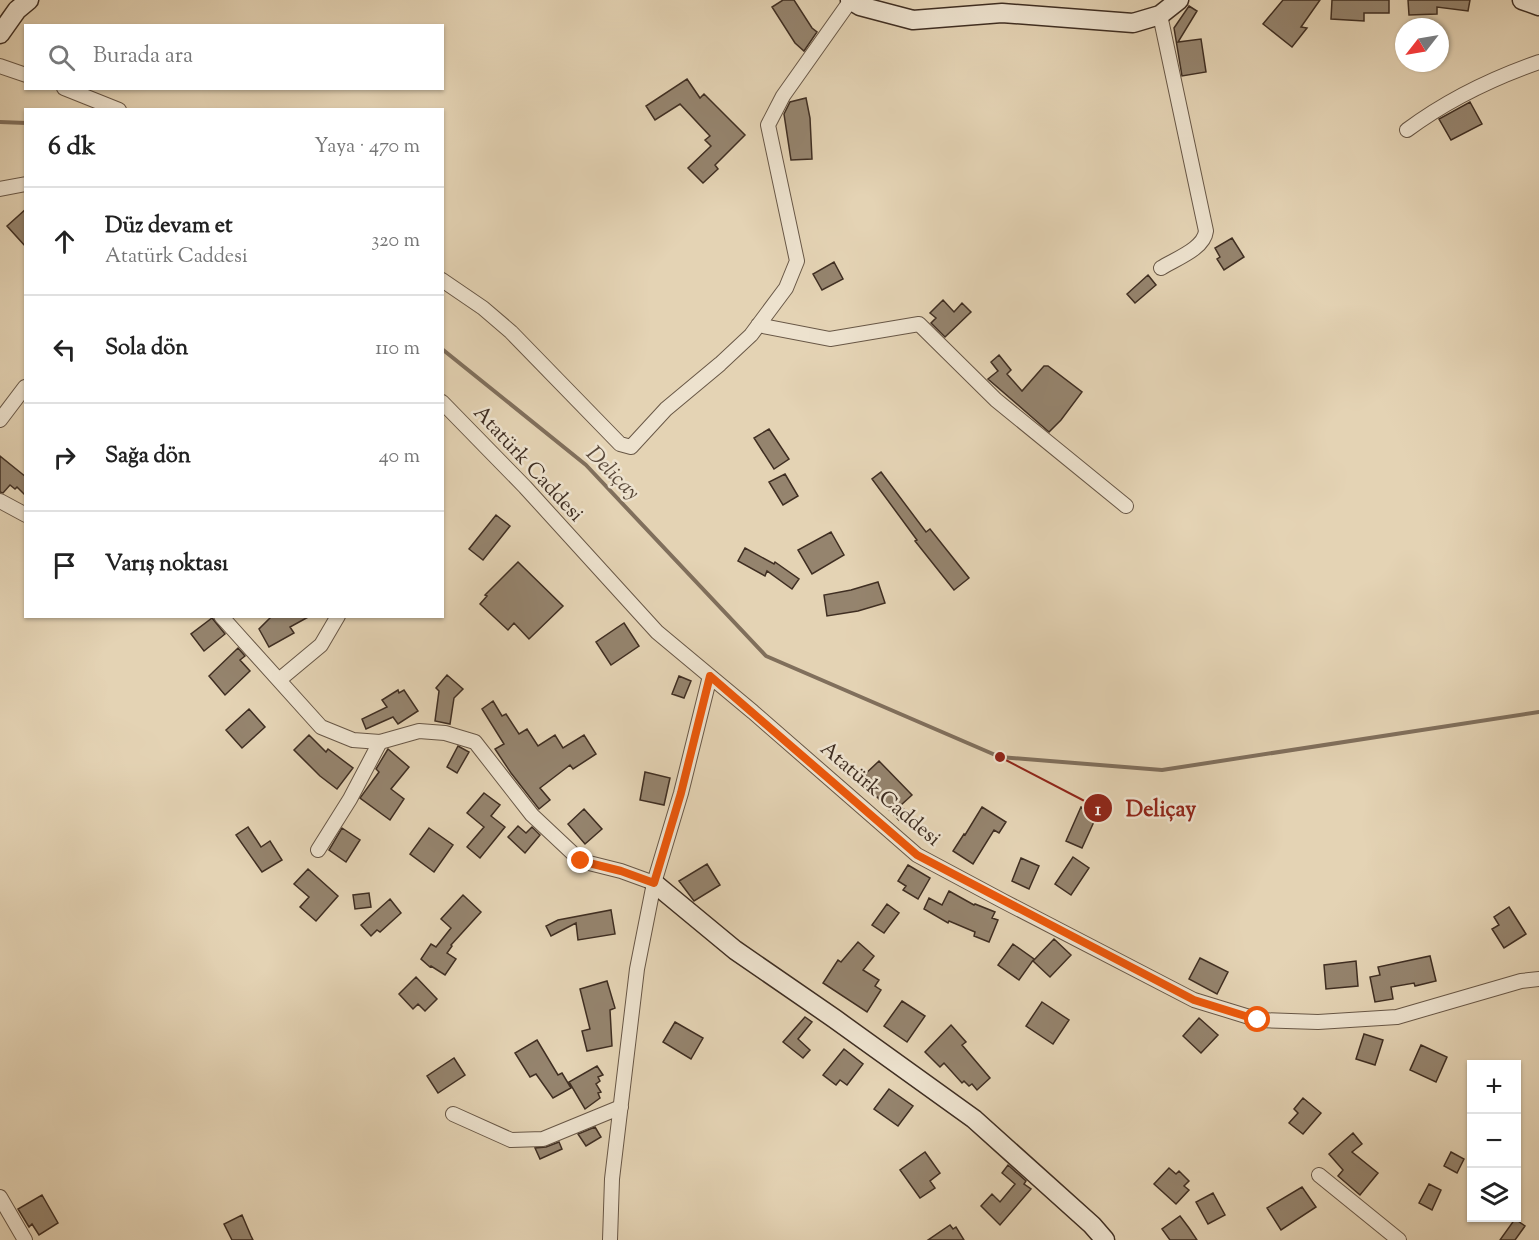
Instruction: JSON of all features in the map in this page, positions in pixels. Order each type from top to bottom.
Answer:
[{"type":"street","points":[[0,34],[17,10],[29,0]]},
{"type":"street","points":[[444,281],[483,308],[511,332],[620,444],[631,447],[666,409],[720,364],[758,325],[786,288],[797,261],[768,125],[783,96],[851,0],[860,6],[913,20],[1002,13],[1134,23],[1160,15],[1179,0]]},
{"type":"street","points":[[1522,0],[1539,6]]},
{"type":"street","points":[[1160,15],[1206,231],[1206,237],[1200,244],[1161,268]]},
{"type":"street","points":[[1407,130],[1427,115],[1507,73],[1539,62]]},
{"type":"street","points":[[0,66],[24,74]]},
{"type":"street","points":[[68,90],[114,108]]},
{"type":"street","points":[[0,189],[24,184]]},
{"type":"street","points":[[758,325],[830,339],[920,324],[996,400],[1126,506]]},
{"type":"street","points":[[0,420],[24,388]]},
{"type":"street","name":"Atatürk Caddesi","points":[[444,404],[525,487],[657,632],[917,855],[1194,1000],[1258,1020],[1318,1022],[1397,1017],[1521,981],[1539,979]]},
{"type":"street","points":[[0,501],[24,513]]},
{"type":"street","points":[[223,618],[321,727],[353,740],[380,742],[419,731],[445,733],[475,742],[532,815],[581,861],[621,871],[654,883],[735,950],[836,1019],[974,1119],[1092,1225],[1105,1240]]},
{"type":"street","points":[[279,680],[321,645],[337,618]]},
{"type":"street","points":[[610,1240],[612,1179],[637,969],[654,883],[681,793],[710,676]]},
{"type":"street","points":[[318,850],[350,799],[380,742]]},
{"type":"street","points":[[453,1114],[512,1140],[543,1139],[621,1107]]},
{"type":"street","points":[[1319,1175],[1399,1240]]},
{"type":"street","points":[[0,1197],[25,1240]]},
{"type":"building","points":[[783,0],[794,0],[817,32],[804,51],[795,43],[772,7]]},
{"type":"building","points":[[1283,0],[1320,0],[1301,27],[1307,28],[1292,47],[1263,24]]},
{"type":"building","points":[[1332,0],[1389,0],[1389,13],[1364,13],[1364,21],[1331,19]]},
{"type":"building","points":[[1408,0],[1470,0],[1468,11],[1437,7],[1437,14],[1409,15]]},
{"type":"building","points":[[1189,6],[1197,11],[1178,42],[1201,39],[1206,72],[1182,76],[1174,28]]},
{"type":"building","points":[[687,79],[700,98],[704,94],[745,135],[715,165],[718,169],[703,183],[688,168],[711,146],[705,140],[710,136],[680,104],[655,120],[646,106]]},
{"type":"building","points":[[806,98],[810,118],[812,159],[791,160],[784,114],[790,102]]},
{"type":"building","points":[[1470,102],[1482,124],[1451,140],[1439,119]]},
{"type":"building","points":[[24,211],[24,245],[7,226]]},
{"type":"building","points":[[1232,238],[1244,257],[1224,270],[1217,259],[1220,257],[1215,248]]},
{"type":"building","points":[[834,262],[843,279],[822,290],[813,274]]},
{"type":"building","points":[[1148,275],[1156,285],[1135,303],[1127,294]]},
{"type":"building","points":[[943,300],[954,312],[962,303],[971,312],[945,337],[931,323],[936,318],[930,313]]},
{"type":"building","points":[[999,355],[1011,370],[1007,374],[1022,391],[1044,366],[1048,366],[1082,392],[1049,432],[988,379],[998,371],[991,362]]},
{"type":"building","points":[[769,429],[789,459],[774,469],[754,438]]},
{"type":"building","points":[[0,456],[24,475],[24,494],[17,487],[15,489],[10,485],[3,493],[0,492]]},
{"type":"building","points":[[881,472],[926,532],[930,529],[969,578],[954,590],[915,541],[917,540],[872,479]]},
{"type":"building","points":[[785,474],[798,496],[783,505],[769,482]]},
{"type":"building","points":[[496,515],[510,526],[483,560],[469,549]]},
{"type":"building","points":[[831,532],[844,555],[812,574],[798,550]]},
{"type":"building","points":[[745,548],[774,564],[775,562],[799,579],[792,589],[767,571],[765,576],[738,561]]},
{"type":"building","points":[[518,562],[563,606],[529,639],[514,623],[508,630],[480,604],[487,596],[485,595]]},
{"type":"building","points":[[878,582],[885,603],[858,611],[827,616],[824,595]]},
{"type":"building","points":[[212,618],[225,634],[204,651],[191,634]]},
{"type":"building","points":[[270,618],[306,618],[290,627],[294,633],[269,647],[259,629]]},
{"type":"building","points":[[624,623],[639,646],[611,665],[596,642]]},
{"type":"building","points":[[238,648],[245,656],[240,660],[250,671],[225,695],[209,676]]},
{"type":"building","points":[[447,675],[463,689],[454,698],[450,724],[435,721],[439,691],[436,688]]},
{"type":"building","points":[[679,676],[691,681],[684,698],[672,694]]},
{"type":"building","points":[[398,690],[399,693],[404,690],[418,711],[398,724],[393,717],[366,729],[362,719],[387,707],[382,700]]},
{"type":"building","points":[[493,701],[502,716],[506,714],[519,734],[527,729],[538,746],[555,735],[563,748],[584,735],[596,754],[573,769],[570,765],[540,788],[550,800],[539,809],[495,749],[504,744],[482,709]]},
{"type":"building","points":[[249,709],[265,727],[242,748],[226,730]]},
{"type":"building","points":[[309,735],[326,752],[328,749],[353,768],[337,789],[294,750]]},
{"type":"building","points":[[458,746],[469,752],[457,773],[447,767]]},
{"type":"building","points":[[388,749],[409,767],[391,789],[404,799],[390,820],[360,798],[379,772],[376,769]]},
{"type":"building","points":[[879,761],[912,795],[900,806],[906,811],[899,820],[860,779]]},
{"type":"building","points":[[645,772],[670,778],[664,805],[640,800]]},
{"type":"building","points":[[484,793],[500,805],[491,816],[505,827],[480,858],[467,847],[484,827],[467,813]]},
{"type":"building","points":[[982,807],[1006,822],[999,833],[994,830],[973,864],[953,851]]},
{"type":"building","points":[[1081,807],[1097,815],[1082,848],[1066,841]]},
{"type":"building","points":[[584,809],[602,829],[585,844],[568,824]]},
{"type":"building","points":[[518,826],[526,833],[532,827],[540,835],[525,853],[508,837]]},
{"type":"building","points":[[248,827],[261,847],[270,841],[282,860],[262,872],[236,835]]},
{"type":"building","points":[[342,828],[360,840],[346,862],[329,850]]},
{"type":"building","points":[[429,828],[453,845],[434,872],[410,854]]},
{"type":"building","points":[[1073,857],[1089,868],[1071,895],[1055,884]]},
{"type":"building","points":[[1021,858],[1039,866],[1029,889],[1012,881]]},
{"type":"building","points":[[707,864],[720,885],[694,901],[679,881]]},
{"type":"building","points":[[908,865],[930,878],[918,899],[903,890],[906,886],[898,881]]},
{"type":"building","points":[[308,869],[338,896],[316,921],[300,907],[309,897],[294,884]]},
{"type":"building","points":[[949,891],[974,905],[995,912],[992,918],[998,920],[989,942],[974,936],[975,932],[949,921],[948,923],[924,909],[929,898],[942,905]]},
{"type":"building","points":[[369,893],[371,907],[355,909],[353,895]]},
{"type":"building","points":[[463,895],[481,912],[451,945],[447,953],[456,959],[445,975],[421,959],[431,944],[436,947],[451,928],[441,919]]},
{"type":"building","points":[[390,899],[401,913],[380,932],[377,930],[371,936],[361,925]]},
{"type":"building","points":[[887,904],[899,913],[884,933],[872,925]]},
{"type":"building","points":[[1509,907],[1526,934],[1504,948],[1492,929],[1499,925],[1494,917]]},
{"type":"building","points":[[611,910],[615,934],[578,940],[576,923],[551,936],[546,926],[558,920]]},
{"type":"building","points":[[1054,939],[1071,955],[1050,977],[1033,961]]},
{"type":"building","points":[[858,942],[874,956],[863,970],[879,980],[875,986],[881,990],[867,1012],[823,983],[838,960],[841,962]]},
{"type":"building","points":[[1013,944],[1034,959],[1019,980],[998,965]]},
{"type":"building","points":[[1430,956],[1436,981],[1415,986],[1414,983],[1391,987],[1393,999],[1375,1002],[1370,977],[1380,975],[1378,967]]},
{"type":"building","points":[[1200,958],[1228,972],[1217,994],[1189,979]]},
{"type":"building","points":[[1356,961],[1358,986],[1326,989],[1324,965]]},
{"type":"building","points":[[416,977],[437,999],[425,1011],[418,1004],[413,1009],[399,994]]},
{"type":"building","points":[[607,981],[615,1008],[610,1010],[612,1046],[587,1051],[582,1031],[590,1029],[580,989]]},
{"type":"building","points":[[902,1001],[925,1016],[907,1042],[884,1026]]},
{"type":"building","points":[[1042,1002],[1069,1020],[1053,1044],[1026,1026]]},
{"type":"building","points":[[805,1017],[812,1022],[798,1039],[810,1050],[803,1058],[783,1042]]},
{"type":"building","points":[[1199,1018],[1218,1035],[1201,1053],[1183,1036]]},
{"type":"building","points":[[675,1022],[703,1038],[691,1059],[663,1042]]},
{"type":"building","points":[[951,1025],[966,1042],[962,1045],[990,1078],[977,1090],[972,1084],[969,1086],[964,1081],[962,1083],[944,1063],[940,1067],[925,1052]]},
{"type":"building","points":[[1364,1034],[1383,1040],[1375,1065],[1356,1059]]},
{"type":"building","points":[[537,1040],[558,1075],[562,1073],[571,1088],[553,1098],[536,1074],[530,1077],[515,1053]]},
{"type":"building","points":[[1421,1045],[1447,1057],[1436,1082],[1410,1070]]},
{"type":"building","points":[[844,1049],[863,1064],[847,1085],[840,1080],[836,1085],[823,1075]]},
{"type":"building","points":[[454,1058],[465,1075],[438,1093],[427,1076]]},
{"type":"building","points":[[597,1066],[603,1075],[598,1077],[600,1081],[596,1084],[601,1092],[598,1093],[600,1098],[585,1109],[569,1082]]},
{"type":"building","points":[[889,1089],[913,1106],[898,1126],[874,1109]]},
{"type":"building","points":[[1303,1098],[1321,1113],[1303,1134],[1289,1123],[1298,1113],[1294,1109]]},
{"type":"building","points":[[595,1127],[601,1137],[586,1146],[578,1134]]},
{"type":"building","points":[[1353,1133],[1362,1144],[1352,1152],[1378,1173],[1360,1195],[1338,1176],[1343,1170],[1329,1154]]},
{"type":"building","points":[[559,1142],[562,1149],[540,1159],[535,1148]]},
{"type":"building","points":[[925,1152],[940,1173],[930,1181],[935,1188],[920,1198],[900,1170]]},
{"type":"building","points":[[1451,1152],[1464,1159],[1457,1173],[1444,1166]]},
{"type":"building","points":[[1008,1165],[1026,1181],[1024,1184],[1031,1189],[1000,1225],[981,1206],[992,1194],[1000,1202],[1015,1184],[1002,1173]]},
{"type":"building","points":[[1169,1168],[1176,1174],[1179,1171],[1189,1181],[1184,1186],[1189,1190],[1176,1204],[1154,1184]]},
{"type":"building","points":[[1429,1184],[1441,1190],[1432,1210],[1419,1203]]},
{"type":"building","points":[[1302,1187],[1316,1207],[1281,1230],[1267,1208]]},
{"type":"building","points":[[1213,1193],[1225,1215],[1208,1224],[1196,1202]]},
{"type":"building","points":[[42,1195],[58,1223],[39,1235],[32,1224],[29,1227],[18,1209]]},
{"type":"building","points":[[242,1215],[253,1240],[232,1240],[224,1224]]},
{"type":"building","points":[[1180,1216],[1197,1240],[1170,1240],[1162,1229]]},
{"type":"building","points":[[1513,1222],[1519,1222],[1525,1226],[1515,1240],[1500,1240]]},
{"type":"building","points":[[950,1225],[953,1229],[956,1227],[964,1240],[928,1240]]},
{"type":"waterway","name":"Deliçay","points":[[0,122],[24,123]]},
{"type":"waterway","name":"Deliçay","points":[[444,351],[586,465],[766,656],[1000,757],[1162,770],[1539,712]]},
{"type":"place","name":"Deliçay","points":[[1000,757]]},
{"type":"route","points":[[581,861],[621,871],[654,883],[681,793],[710,676],[917,855],[1194,1000],[1258,1020]]}]
